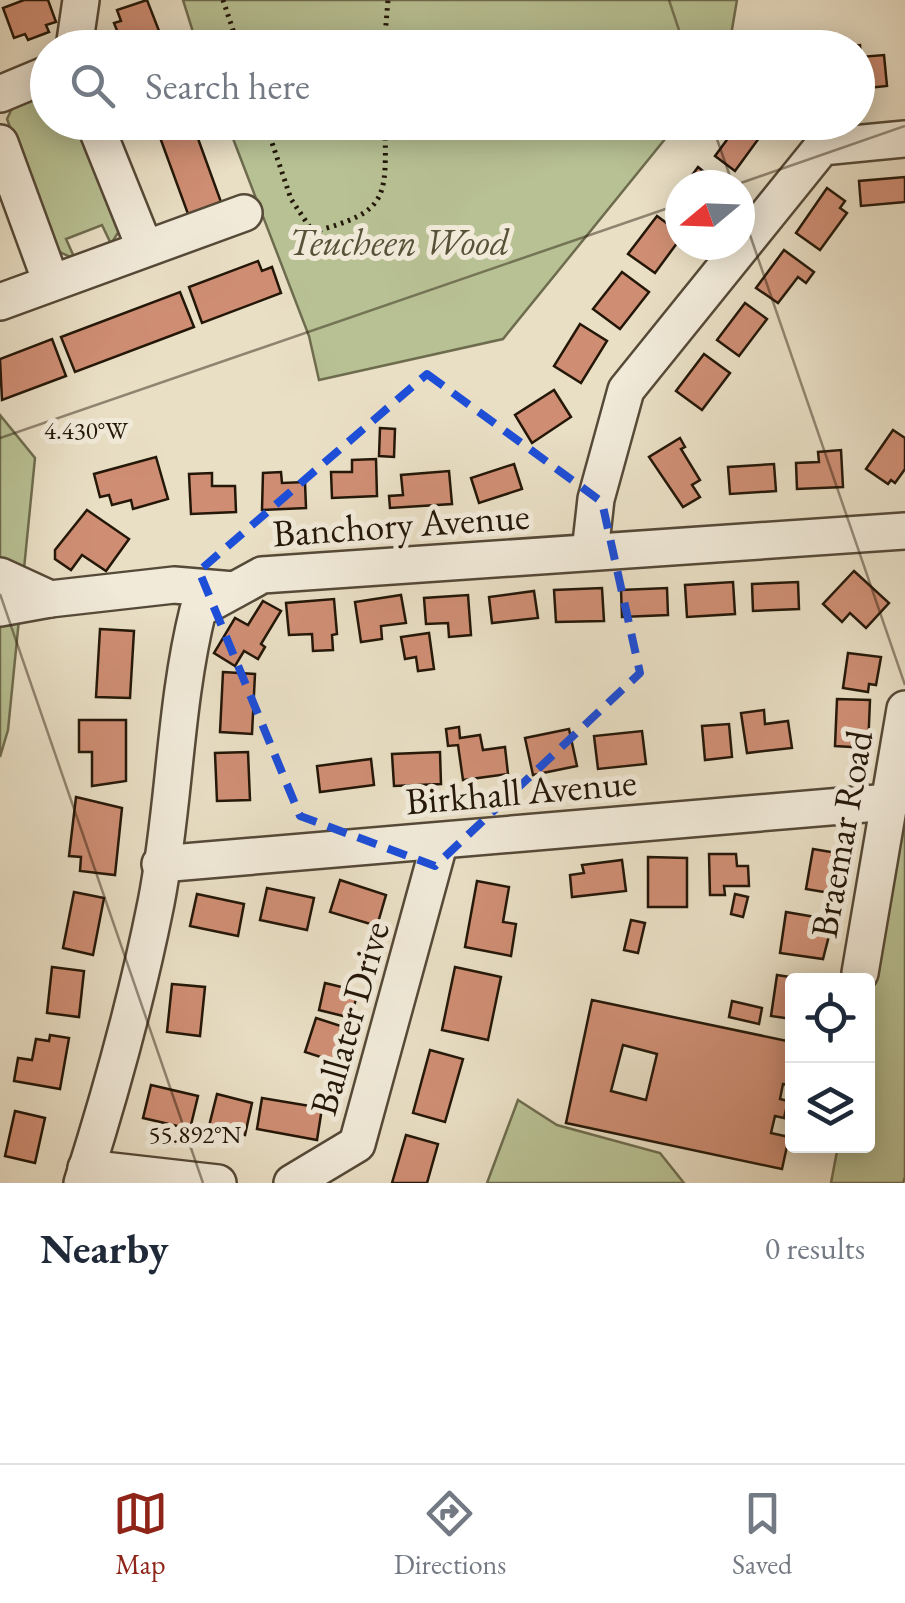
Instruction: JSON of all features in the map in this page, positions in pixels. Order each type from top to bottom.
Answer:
[{"type":"street","points":[[77,30],[81,0]]},
{"type":"street","points":[[0,94],[30,82]]},
{"type":"street","points":[[590,552],[596,499],[626,390],[822,147],[905,139]]},
{"type":"street","points":[[101,140],[144,246]]},
{"type":"street","points":[[0,143],[51,282]]},
{"type":"street","points":[[0,302],[144,246],[244,213]]},
{"type":"street","name":"Banchory Avenue","points":[[84,1175],[112,1084],[156,901],[182,676],[198,610],[262,574],[905,531]]},
{"type":"street","points":[[0,576],[50,599]]},
{"type":"street","points":[[0,608],[174,585],[234,590]]},
{"type":"street","name":"Braemar Road","points":[[860,972],[905,709]]},
{"type":"street","name":"Birkhall Avenue","points":[[160,864],[889,802]]},
{"type":"street","name":"Ballater Drive","points":[[292,1183],[357,1144],[440,841]]},
{"type":"street","points":[[84,1175],[218,1183]]},
{"type":"path","points":[[223,0],[233,30]]},
{"type":"path","points":[[386,30],[388,0]]},
{"type":"path","points":[[270,140],[291,199],[313,232],[362,218],[379,196],[386,171],[385,140]]},
{"type":"highlighted area","points":[[427,374],[602,502],[640,673],[435,866],[300,816],[199,571]]},
{"type":"green space","points":[[183,0],[737,0],[732,30],[192,30]]},
{"type":"green space","points":[[30,96],[30,140],[84,140],[121,228],[111,244],[102,225],[66,239],[75,259],[55,250],[7,119],[15,102]]},
{"type":"green space","name":"Teucheen Wood","points":[[234,140],[664,140],[503,339],[319,380],[309,336]]},
{"type":"green space","points":[[0,415],[35,458],[8,730],[0,757]]},
{"type":"green space","points":[[905,799],[905,1177],[903,1183],[831,1183],[837,1153],[875,1153],[874,973]]},
{"type":"green space","points":[[518,1100],[557,1125],[660,1153],[684,1183],[487,1183]]},
{"type":"building","points":[[24,0],[48,0],[56,22],[46,25],[48,30],[30,30],[30,39],[25,34],[14,38],[3,8]]},
{"type":"building","points":[[147,0],[159,30],[117,30],[114,23],[121,21],[117,10]]},
{"type":"building","points":[[884,55],[887,86],[875,87],[875,56]]},
{"type":"building","points":[[161,140],[199,140],[221,202],[188,214]]},
{"type":"building","points":[[727,140],[758,140],[736,170],[715,156]]},
{"type":"building","points":[[905,177],[905,202],[861,206],[859,181]]},
{"type":"building","points":[[827,188],[845,201],[840,208],[847,213],[820,250],[796,233]]},
{"type":"building","points":[[657,216],[665,222],[665,259],[655,273],[628,254]]},
{"type":"building","points":[[784,250],[814,272],[806,283],[798,277],[778,303],[756,288]]},
{"type":"building","points":[[258,261],[262,271],[272,267],[281,293],[202,323],[189,287]]},
{"type":"building","points":[[622,272],[649,292],[620,329],[593,309]]},
{"type":"building","points":[[180,292],[194,327],[75,372],[61,337]]},
{"type":"building","points":[[745,303],[767,319],[739,356],[717,340]]},
{"type":"building","points":[[580,324],[607,341],[581,383],[554,366]]},
{"type":"building","points":[[52,339],[66,376],[2,400],[0,359]]},
{"type":"building","points":[[704,354],[730,373],[702,410],[676,391]]},
{"type":"building","points":[[554,390],[571,417],[532,443],[515,415]]},
{"type":"building","points":[[380,428],[395,429],[394,457],[379,456]]},
{"type":"building","points":[[893,430],[905,438],[905,469],[895,483],[891,480],[888,484],[866,469]]},
{"type":"building","points":[[680,438],[685,447],[681,449],[700,480],[692,485],[700,497],[683,507],[649,457]]},
{"type":"building","points":[[841,450],[843,487],[797,489],[796,463],[819,462],[818,452]]},
{"type":"building","points":[[156,457],[168,499],[133,509],[131,500],[112,505],[109,495],[100,497],[94,474]]},
{"type":"building","points":[[376,459],[377,496],[332,498],[331,472],[352,472],[352,460]]},
{"type":"building","points":[[514,464],[522,489],[479,503],[471,478]]},
{"type":"building","points":[[774,464],[776,491],[730,494],[728,467]]},
{"type":"building","points":[[449,471],[452,504],[390,508],[389,496],[403,495],[401,475]]},
{"type":"building","points":[[281,472],[282,483],[305,482],[306,508],[262,510],[263,473]]},
{"type":"building","points":[[212,473],[212,486],[235,486],[236,512],[191,514],[189,474]]},
{"type":"building","points":[[87,510],[129,539],[106,571],[82,555],[71,570],[55,559],[55,550]]},
{"type":"building","points":[[854,571],[889,603],[866,628],[850,613],[842,622],[823,604]]},
{"type":"building","points":[[733,582],[735,614],[687,617],[685,585]]},
{"type":"building","points":[[798,582],[799,609],[753,611],[752,584]]},
{"type":"building","points":[[602,588],[604,621],[556,622],[554,590]]},
{"type":"building","points":[[667,588],[668,615],[622,617],[621,590]]},
{"type":"building","points":[[534,591],[538,618],[492,623],[489,597]]},
{"type":"building","points":[[401,595],[406,623],[381,626],[382,639],[361,642],[355,602]]},
{"type":"building","points":[[468,595],[471,635],[449,637],[448,623],[426,624],[424,598]]},
{"type":"building","points":[[334,599],[337,634],[332,635],[333,650],[313,651],[312,634],[289,635],[286,603]]},
{"type":"building","points":[[263,601],[281,611],[261,644],[265,647],[258,659],[244,651],[235,666],[214,653],[235,618],[248,625]]},
{"type":"building","points":[[100,629],[134,631],[130,698],[96,697]]},
{"type":"building","points":[[429,633],[434,669],[418,671],[416,657],[405,659],[401,637]]},
{"type":"building","points":[[848,653],[881,657],[876,685],[869,684],[868,692],[843,688]]},
{"type":"building","points":[[223,672],[255,674],[252,734],[220,732]]},
{"type":"building","points":[[837,699],[870,700],[868,748],[835,746]]},
{"type":"building","points":[[764,710],[765,724],[788,721],[792,748],[747,753],[741,713]]},
{"type":"building","points":[[79,720],[126,720],[126,781],[92,786],[92,752],[79,752]]},
{"type":"building","points":[[729,724],[732,757],[705,760],[702,726]]},
{"type":"building","points":[[459,727],[460,738],[480,735],[483,750],[505,747],[508,774],[463,780],[458,745],[448,746],[446,729]]},
{"type":"building","points":[[569,729],[577,766],[533,775],[525,738]]},
{"type":"building","points":[[642,731],[646,764],[598,769],[594,736]]},
{"type":"building","points":[[248,752],[250,800],[217,801],[215,753]]},
{"type":"building","points":[[440,752],[441,784],[394,786],[392,754]]},
{"type":"building","points":[[371,759],[374,785],[320,792],[317,766]]},
{"type":"building","points":[[76,797],[122,808],[115,875],[80,871],[81,857],[69,856]]},
{"type":"building","points":[[813,849],[843,854],[836,894],[806,889]]},
{"type":"building","points":[[709,854],[736,854],[737,866],[748,866],[749,886],[724,886],[725,895],[710,895]]},
{"type":"building","points":[[648,857],[687,858],[687,907],[648,907]]},
{"type":"building","points":[[622,860],[626,891],[572,897],[570,875],[584,873],[582,865]]},
{"type":"building","points":[[340,880],[386,895],[377,926],[330,912]]},
{"type":"building","points":[[477,881],[509,887],[503,922],[516,924],[511,956],[465,947]]},
{"type":"building","points":[[267,888],[314,898],[307,930],[260,920]]},
{"type":"building","points":[[74,892],[104,898],[93,955],[63,948]]},
{"type":"building","points":[[197,894],[244,904],[238,936],[190,926]]},
{"type":"building","points":[[735,894],[748,897],[743,917],[731,914]]},
{"type":"building","points":[[786,912],[833,920],[823,959],[780,953]]},
{"type":"building","points":[[631,920],[645,923],[638,953],[624,950]]},
{"type":"building","points":[[52,967],[84,971],[79,1017],[47,1013]]},
{"type":"building","points":[[455,967],[501,977],[488,1040],[442,1030]]},
{"type":"building","points":[[777,975],[785,976],[785,1018],[771,1016]]},
{"type":"building","points":[[325,983],[358,991],[351,1018],[319,1010]]},
{"type":"building","points":[[172,984],[205,987],[200,1036],[167,1032]]},
{"type":"building","points":[[592,1000],[785,1041],[785,1084],[780,1099],[785,1100],[785,1114],[784,1118],[775,1116],[771,1133],[785,1136],[782,1169],[566,1123]],"holes":[[[623,1045],[657,1054],[646,1100],[611,1091]]]},
{"type":"building","points":[[732,1001],[762,1008],[759,1024],[729,1017]]},
{"type":"building","points":[[316,1018],[347,1028],[336,1062],[305,1052]]},
{"type":"building","points":[[50,1035],[69,1038],[60,1089],[14,1081],[18,1058],[32,1060],[36,1039],[49,1041]]},
{"type":"building","points":[[430,1050],[463,1059],[445,1122],[413,1113]]},
{"type":"building","points":[[151,1085],[198,1096],[190,1129],[143,1118]]},
{"type":"building","points":[[217,1094],[252,1103],[245,1135],[209,1126]]},
{"type":"building","points":[[262,1098],[322,1108],[317,1140],[257,1129]]},
{"type":"building","points":[[15,1111],[45,1118],[35,1163],[5,1156]]},
{"type":"building","points":[[406,1135],[438,1144],[427,1183],[392,1183]]}]
